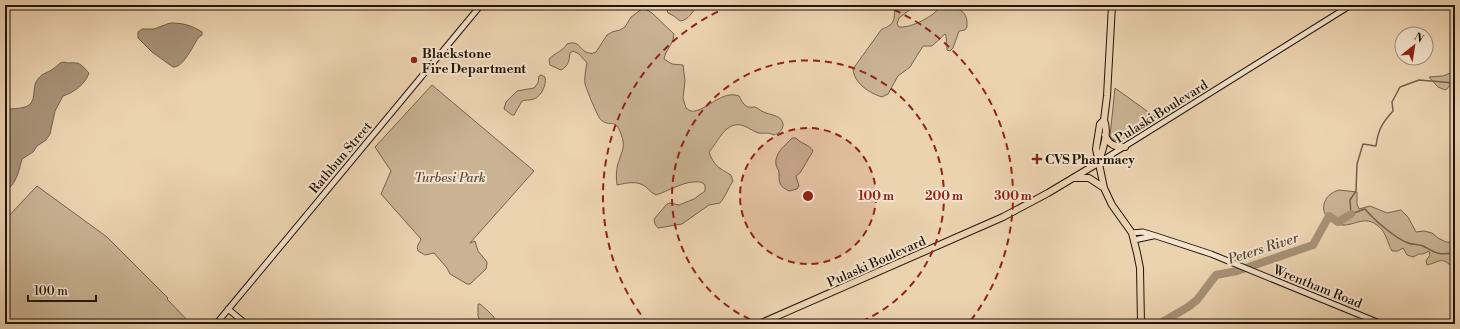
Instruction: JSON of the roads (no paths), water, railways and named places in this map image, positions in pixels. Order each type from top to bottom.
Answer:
[{"type":"main road","name":"Rathbun Street","points":[[216,324],[481,5]]},
{"type":"main road","points":[[1098,163],[1103,150],[1106,125],[1104,120],[1108,84],[1112,5]]},
{"type":"main road","name":"Pulaski Boulevard","points":[[759,324],[1003,216],[1048,193],[1125,147],[1351,5]]},
{"type":"main road","points":[[1104,120],[1100,124],[1096,149],[1098,163],[1104,188],[1112,204],[1132,233],[1134,240],[1140,268],[1141,324]]},
{"type":"main road","points":[[1105,135],[1109,142],[1113,145],[1125,147]]},
{"type":"main road","points":[[1072,178],[1089,178],[1104,188]]},
{"type":"main road","name":"Wrentham Road","points":[[1132,233],[1143,232],[1211,254],[1382,324]]},
{"type":"main road","name":"Wrentham Road","points":[[1134,240],[1156,236]]},
{"type":"main road","points":[[228,309],[246,324]]},
{"type":"waterway","points":[[1455,83],[1419,80],[1400,87],[1392,102],[1393,111],[1381,127],[1376,146],[1363,144],[1357,164],[1356,191],[1350,200],[1351,214],[1365,209],[1385,228],[1403,241],[1410,244],[1421,245],[1438,253],[1455,253]]},
{"type":"waterway","name":"Peters River","points":[[1159,324],[1197,300],[1216,275],[1237,271],[1313,245],[1329,216],[1338,222],[1351,214]]},
{"type":"place","name":"Blackstone Fire Department","points":[[414,60]]},
{"type":"place","name":"CVS Pharmacy","points":[[1037,159]]},
{"type":"park label","name":"Turbesi Park","points":[[450,177]]}]
